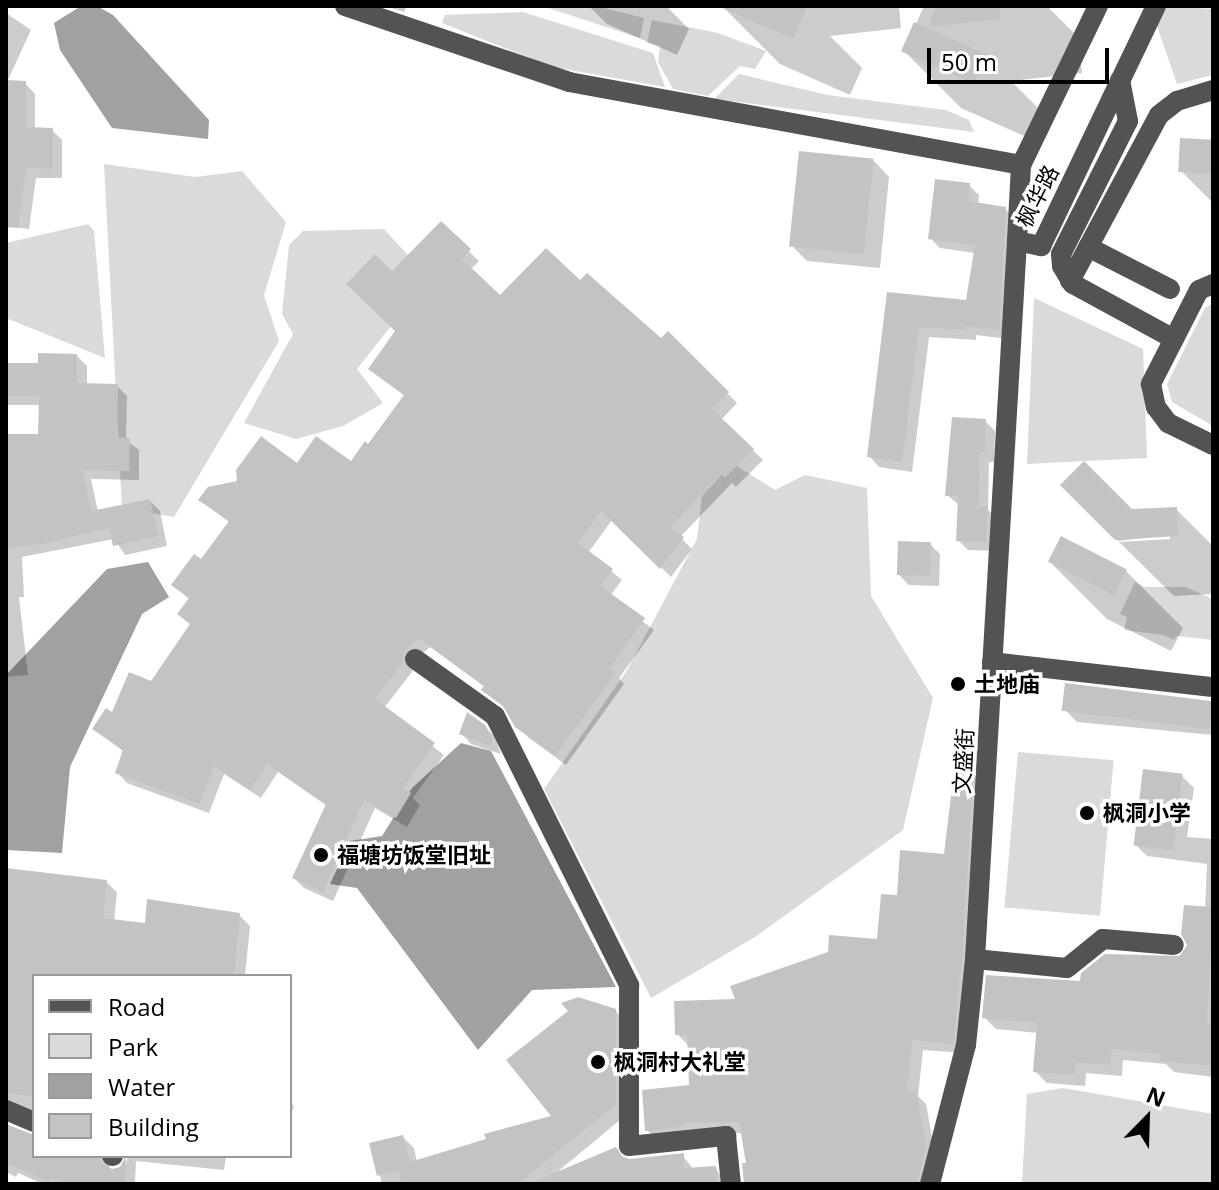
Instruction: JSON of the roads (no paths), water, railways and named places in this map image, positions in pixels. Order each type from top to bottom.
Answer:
[{"type":"street","points":[[345,6],[569,82],[1021,165]]},
{"type":"street","name":"枫华路","points":[[1098,6],[1021,165],[1017,241],[1041,246],[1156,6]]},
{"type":"street","points":[[1120,80],[1128,121],[1061,254],[1062,266],[1070,281],[1174,339]]},
{"type":"street","points":[[1070,281],[1159,115],[1177,101],[1213,90]]},
{"type":"street","name":"文盛街","points":[[930,1184],[966,1045],[975,959],[1017,241]]},
{"type":"street","points":[[1088,247],[1170,289]]},
{"type":"street","points":[[1213,284],[1199,290],[1151,384],[1156,407],[1168,423],[1213,445]]},
{"type":"street","points":[[415,659],[495,716],[629,985],[629,1146],[726,1136],[731,1184]]},
{"type":"street","points":[[992,662],[1213,687]]},
{"type":"street","points":[[975,959],[1067,968],[1103,939],[1174,945]]},
{"type":"street","points":[[6,1110],[32,1121]]},
{"type":"water","points":[[81,6],[97,6],[113,15],[209,120],[208,139],[112,128],[60,50],[54,23]]},
{"type":"water","points":[[148,562],[169,597],[142,614],[70,767],[62,853],[6,850],[6,675],[107,569]]},
{"type":"water","points":[[461,743],[491,751],[616,987],[532,990],[478,1050],[357,888],[330,884],[350,841],[382,836],[412,788]]},
{"type":"place","name":"土地庙","points":[[958,684]]},
{"type":"place","name":"枫洞小学","points":[[1087,813]]},
{"type":"place","name":"福塘坊饭堂旧址","points":[[321,855]]},
{"type":"place","name":"枫洞村大礼堂","points":[[598,1062]]}]
